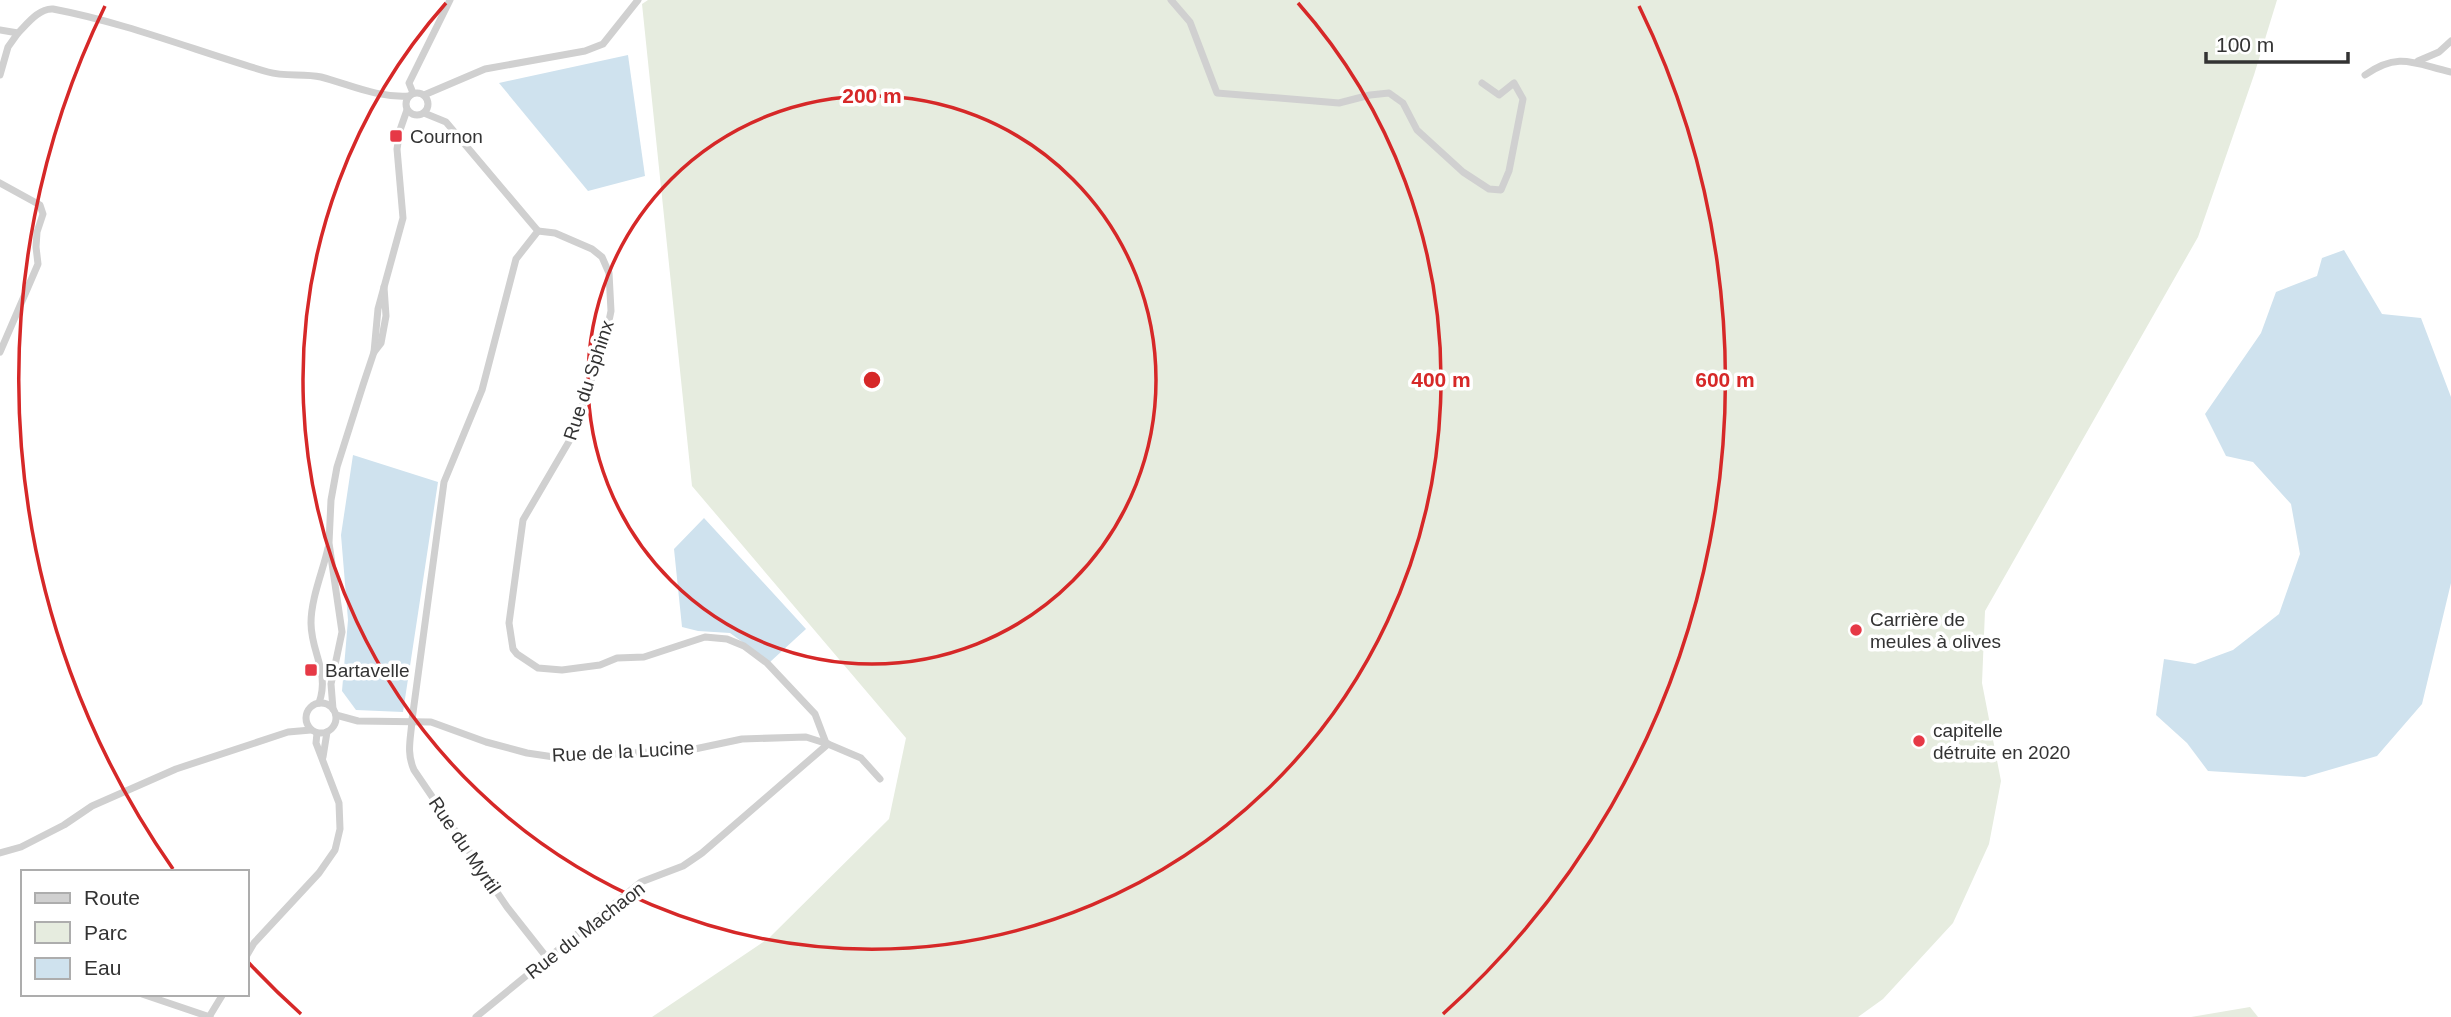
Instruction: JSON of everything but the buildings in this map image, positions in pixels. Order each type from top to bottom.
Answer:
[{"type":"street","points":[[323,761],[334,712],[331,684],[342,632],[329,543],[331,500],[337,467],[374,352],[378,309],[403,218],[397,149],[411,95],[409,83],[450,0]]},
{"type":"street","points":[[400,130],[420,115],[427,100],[427,92],[439,90],[485,69],[585,51],[603,44],[638,0]]},
{"type":"street","points":[[1171,0],[1190,22],[1217,93],[1339,103],[1370,94],[1389,93],[1403,103],[1417,130],[1464,172],[1489,189],[1501,190],[1509,172],[1523,99],[1514,83],[1499,95],[1482,83]]},
{"type":"street","points":[[0,75],[8,47],[18,33],[46,9],[53,9],[99,18],[272,74],[319,77],[366,92],[397,97],[411,95],[427,100],[437,117]]},
{"type":"street","points":[[0,30],[18,33]]},
{"type":"street","points":[[2417,61],[2439,52],[2451,41]]},
{"type":"street","points":[[2365,75],[2378,65],[2393,60],[2417,61],[2451,72]]},
{"type":"street","points":[[397,97],[406,107],[420,115],[437,117],[446,122],[538,231]]},
{"type":"street","points":[[0,183],[40,205],[43,214],[37,232],[38,264],[0,352]]},
{"type":"street","name":"Rue du Myrtil","points":[[538,231],[516,259],[482,390],[444,482],[408,749],[414,770],[508,907],[548,959]]},
{"type":"street","name":"Rue du Sphinx","points":[[538,231],[555,233],[592,249],[602,257],[609,273],[611,311],[601,352],[571,439],[523,520],[509,623],[513,649],[537,668],[562,670],[600,665],[617,658],[644,657],[705,636],[727,639],[744,646],[767,663],[815,713],[827,744]]},
{"type":"street","points":[[319,703],[324,680],[312,636],[311,614],[329,543]]},
{"type":"street","points":[[288,732],[305,718],[310,707],[319,703],[329,705],[334,712]]},
{"type":"street","name":"Rue de la Lucine","points":[[334,712],[358,721],[432,722],[527,753],[554,757],[690,751],[743,739],[806,737],[861,758],[880,779]]},
{"type":"street","points":[[248,953],[254,943],[319,873],[335,850],[340,829],[339,803],[314,732],[305,718]]},
{"type":"street","name":"Rue de la Lucine","points":[[331,730],[358,721]]},
{"type":"street","points":[[0,853],[21,847],[48,834],[92,806],[176,769],[288,732],[331,730]]},
{"type":"street","name":"Rue du Machaon","points":[[476,1017],[641,882],[683,866],[702,853],[827,744]]},
{"type":"street","points":[[148,996],[209,1017],[222,996]]},
{"type":"green space","points":[[648,0],[2277,0],[2198,237],[1985,611],[1982,683],[2001,781],[1989,844],[1953,923],[1883,999],[1858,1017],[652,1017],[769,938],[889,819],[906,738],[692,486],[642,4]]},
{"type":"green space","points":[[2250,1007],[2258,1017],[2191,1017]]},
{"type":"water","points":[[628,55],[645,176],[588,191],[499,83]]},
{"type":"water","points":[[2344,250],[2382,314],[2421,318],[2451,397],[2451,583],[2422,704],[2377,756],[2305,777],[2208,771],[2187,743],[2156,715],[2164,659],[2195,664],[2233,650],[2279,614],[2300,554],[2291,504],[2253,462],[2226,456],[2205,414],[2261,333],[2276,292],[2317,276],[2322,258]]},
{"type":"water","points":[[353,455],[438,482],[403,712],[356,710],[342,691],[348,620],[341,535]]},
{"type":"water","points":[[704,518],[806,629],[770,662],[730,633],[682,627],[674,549]]},
{"type":"place","name":"Cournon","points":[[396,136]]},
{"type":"place","name":"Carrière de meules à olives","points":[[1856,630]]},
{"type":"place","name":"Bartavelle","points":[[311,670]]},
{"type":"place","name":"capitelle détruite en 2020","points":[[1919,741]]}]
